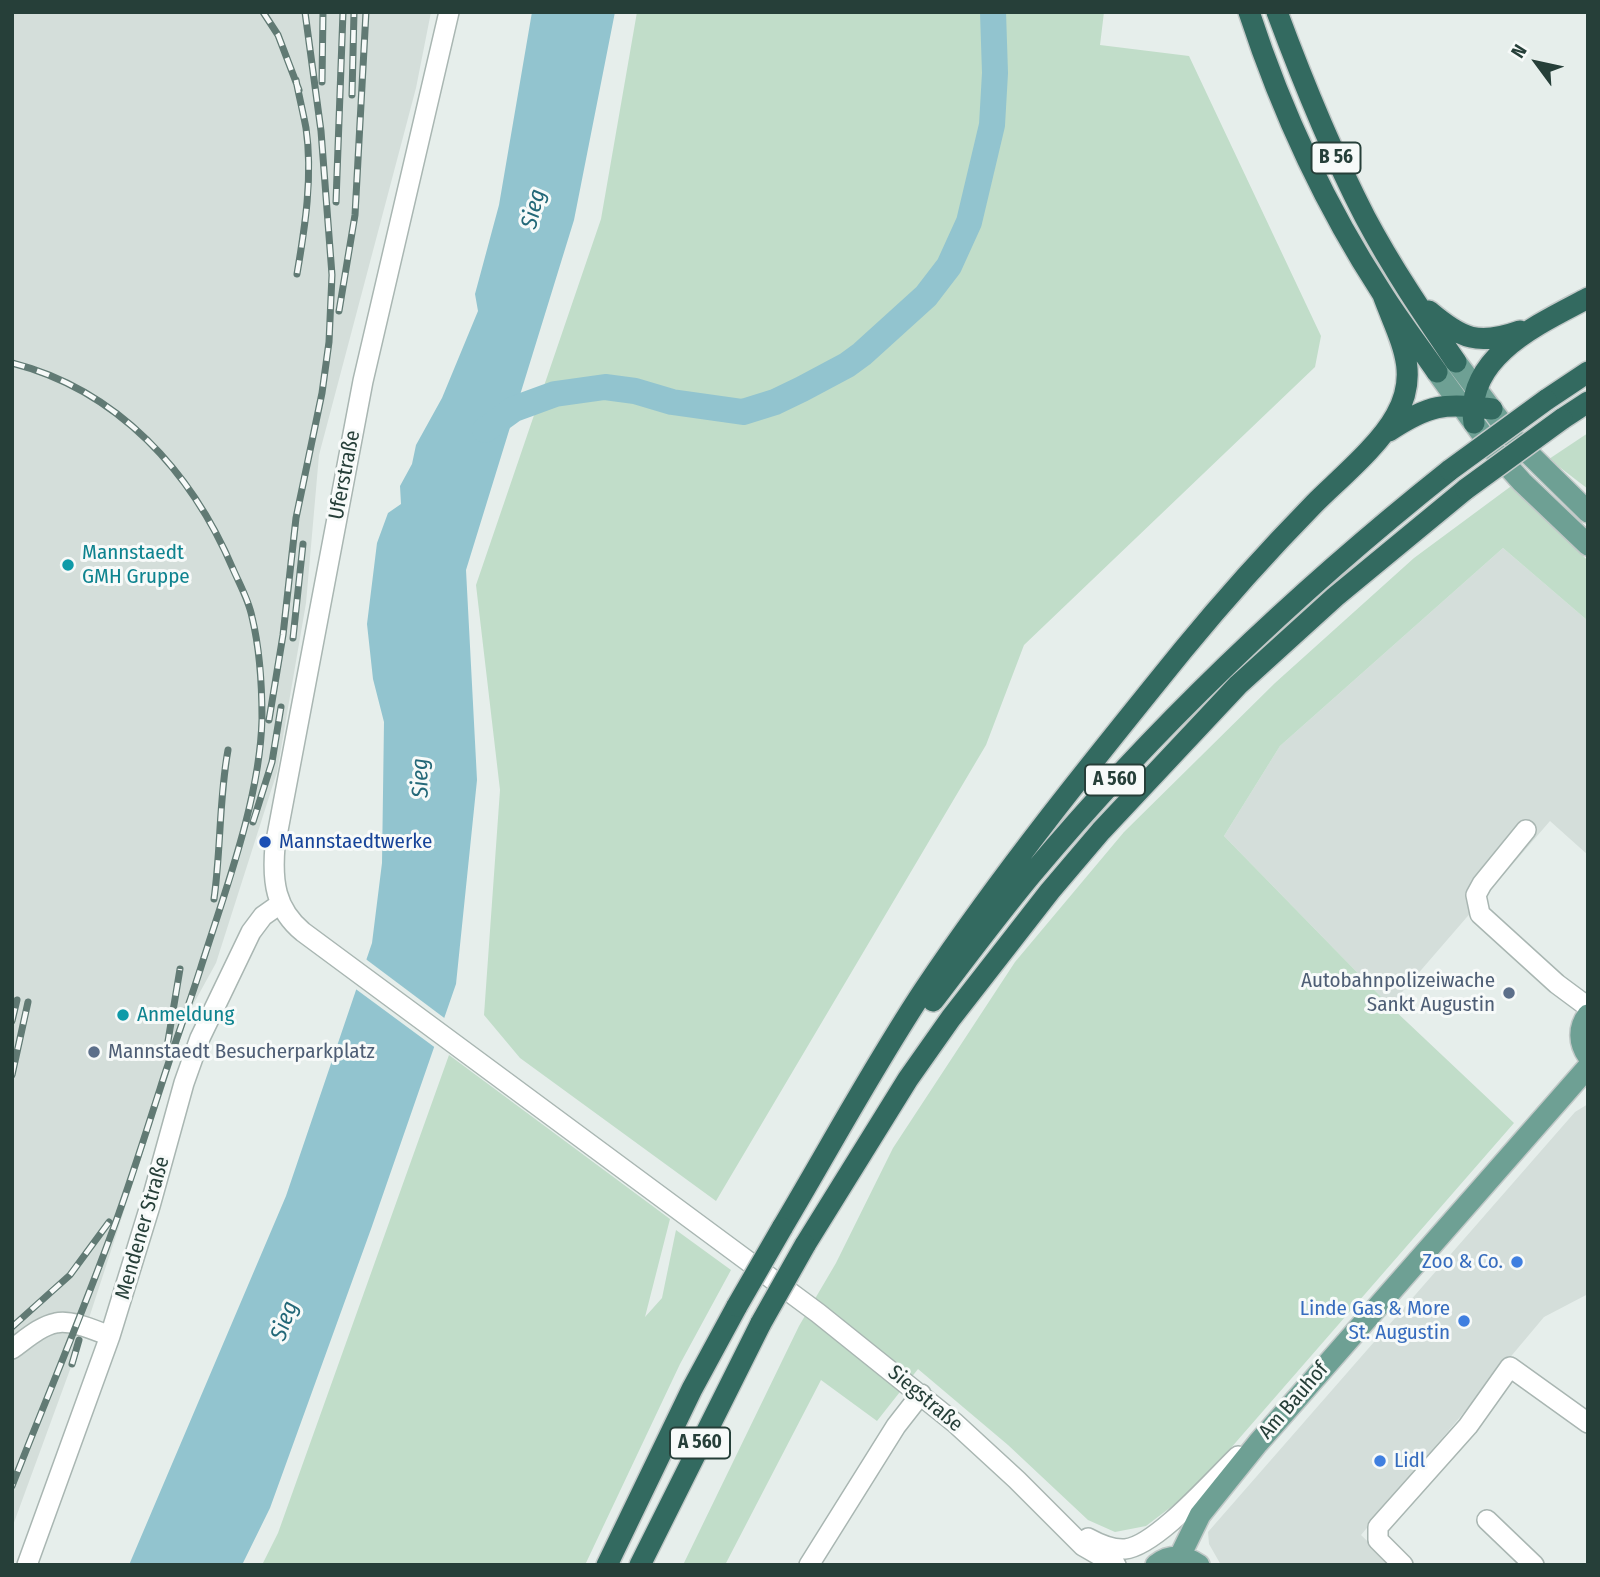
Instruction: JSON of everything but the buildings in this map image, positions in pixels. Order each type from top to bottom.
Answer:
[{"type":"highway","name":"B 56","points":[[1249,12],[1290,124],[1348,237],[1383,295],[1437,372]]},
{"type":"highway","name":"B 56","points":[[1277,12],[1302,80],[1366,219],[1411,296],[1456,362]]},
{"type":"highway","points":[[834,1140],[925,989],[1059,804],[1192,639],[1239,585],[1381,436],[1395,417],[1407,393],[1409,379],[1401,346],[1383,295]]},
{"type":"highway","points":[[1411,296],[1461,335],[1480,340],[1497,339],[1538,324],[1588,298]]},
{"type":"highway","points":[[1381,436],[1423,411],[1474,406],[1489,364],[1538,324]]},
{"type":"highway","name":"A 560","points":[[607,1565],[692,1389],[834,1140],[930,1004],[1021,887],[1118,777],[1234,656],[1320,579],[1450,470],[1588,372]]},
{"type":"highway","name":"A 560","points":[[640,1565],[761,1323],[805,1245],[908,1079],[951,1018],[1051,891],[1101,831],[1238,685],[1335,597],[1466,489],[1588,402]]},
{"type":"main road","name":"B 56","points":[[1456,362],[1474,406],[1522,482],[1588,545]]},
{"type":"main road","name":"B 56","points":[[1437,372],[1513,438],[1588,512]]},
{"type":"main road","points":[[1588,1015],[1581,1030],[1581,1042],[1588,1056]]},
{"type":"main road","name":"Am Bauhof","points":[[1190,1560],[1200,1515],[1258,1443],[1588,1067]]},
{"type":"main road","points":[[1156,1565],[1170,1557],[1190,1560]]},
{"type":"street","name":"Uferstraße","points":[[303,932],[286,915],[280,904],[273,877],[275,846],[363,381],[449,12]]},
{"type":"street","points":[[1526,830],[1482,884],[1476,895],[1480,914],[1493,929],[1588,1007]]},
{"type":"street","name":"Mendener Straße","points":[[27,1565],[110,1336],[184,1083],[200,1038],[251,932],[263,916],[280,904]]},
{"type":"street","name":"Siegstraße","points":[[303,932],[921,1394],[1017,1480],[1083,1546],[1116,1565]]},
{"type":"street","points":[[12,1349],[57,1322],[110,1336]]},
{"type":"street","points":[[1403,1565],[1378,1540],[1378,1527],[1468,1426],[1510,1367],[1588,1423]]},
{"type":"street","points":[[809,1565],[896,1426],[921,1394]]},
{"type":"street","points":[[1062,1524],[1111,1548],[1137,1546],[1177,1516],[1240,1454],[1258,1443]]},
{"type":"street","points":[[1488,1520],[1534,1565]]},
{"type":"shaded area","points":[[12,12],[431,12],[416,88],[319,455],[306,603],[277,772],[216,963],[189,1012],[90,1315],[12,1528]]},
{"type":"shaded area","points":[[1503,548],[1588,621],[1588,855],[1550,821],[1390,1006],[1224,836],[1280,746]]},
{"type":"shaded area","points":[[1588,1104],[1588,1294],[1544,1317],[1361,1535],[1392,1565],[1221,1565],[1209,1544],[1208,1532],[1575,1112]]},
{"type":"green space","points":[[637,12],[1104,12],[1100,45],[1189,56],[1321,336],[1315,367],[1024,645],[986,745],[716,1201],[520,1058],[484,1015],[500,790],[476,585],[601,219]]},
{"type":"green space","points":[[1588,433],[1588,489],[1549,459]]},
{"type":"green space","points":[[1514,484],[1588,561],[1588,621],[1503,548],[1280,746],[1224,836],[1390,1006],[1514,1123],[1196,1488],[1146,1526],[1115,1532],[1088,1520],[1008,1445],[918,1369],[877,1421],[821,1380],[725,1565],[683,1565],[799,1326],[836,1263],[893,1148],[1015,962],[1124,832],[1275,683],[1414,558]]},
{"type":"green space","points":[[449,1055],[670,1219],[645,1317],[662,1298],[676,1230],[731,1270],[680,1364],[585,1565],[262,1565],[278,1533]]},
{"type":"water","name":"Sieg","points":[[532,12],[615,12],[574,220],[466,570],[477,780],[456,984],[270,1508],[242,1565],[129,1565],[286,1196],[372,943],[382,863],[384,722],[373,679],[367,624],[377,543],[388,513],[401,504],[400,486],[412,464],[416,445],[442,398],[478,311],[475,294],[499,205]]},
{"type":"pier","points":[[363,957],[447,1020],[437,1049],[353,987]]},
{"type":"waterway","points":[[485,430],[514,409],[555,394],[605,387],[635,391],[672,402],[743,412],[775,402],[802,389],[862,354],[926,296],[949,266],[969,222],[992,125],[995,73],[993,12]]},
{"type":"railway","points":[[263,12],[278,35],[299,90]]},
{"type":"railway","points":[[269,720],[283,635],[296,518],[322,393],[329,342],[332,275],[321,131],[305,12]]},
{"type":"railway","points":[[322,82],[323,12]]},
{"type":"railway","points":[[336,202],[343,12]]},
{"type":"railway","points":[[352,95],[354,12]]},
{"type":"railway","points":[[339,311],[355,215],[366,12]]},
{"type":"railway","points":[[296,80],[306,128],[309,164],[297,274]]},
{"type":"railway","points":[[12,363],[50,376],[85,393],[118,414],[173,468],[196,500],[216,533],[251,611],[259,655],[262,719],[260,750],[248,813],[196,982],[118,1217],[12,1486]]},
{"type":"railway","points":[[293,638],[303,544]]},
{"type":"railway","points":[[253,822],[272,762],[281,707]]},
{"type":"railway","points":[[214,899],[228,750]]},
{"type":"railway","points":[[167,1047],[180,969]]},
{"type":"railway","points":[[12,1021],[17,1000]]},
{"type":"railway","points":[[12,1075],[28,1002]]},
{"type":"railway","points":[[12,1327],[70,1275],[109,1222]]},
{"type":"railway","points":[[72,1364],[79,1340]]},
{"type":"place","name":"Mannstaedt GMH Gruppe","points":[[68,565]]},
{"type":"place","name":"Mannstaedtwerke","points":[[265,842]]},
{"type":"place","name":"Autobahnpolizeiwache Sankt Augustin","points":[[1509,993]]},
{"type":"place","name":"Anmeldung","points":[[123,1015]]},
{"type":"place","name":"Mannstaedt Besucherparkplatz","points":[[94,1052]]},
{"type":"place","name":"Zoo & Co.","points":[[1517,1262]]},
{"type":"place","name":"Linde Gas & More St. Augustin","points":[[1464,1321]]},
{"type":"place","name":"Lidl","points":[[1380,1461]]}]
